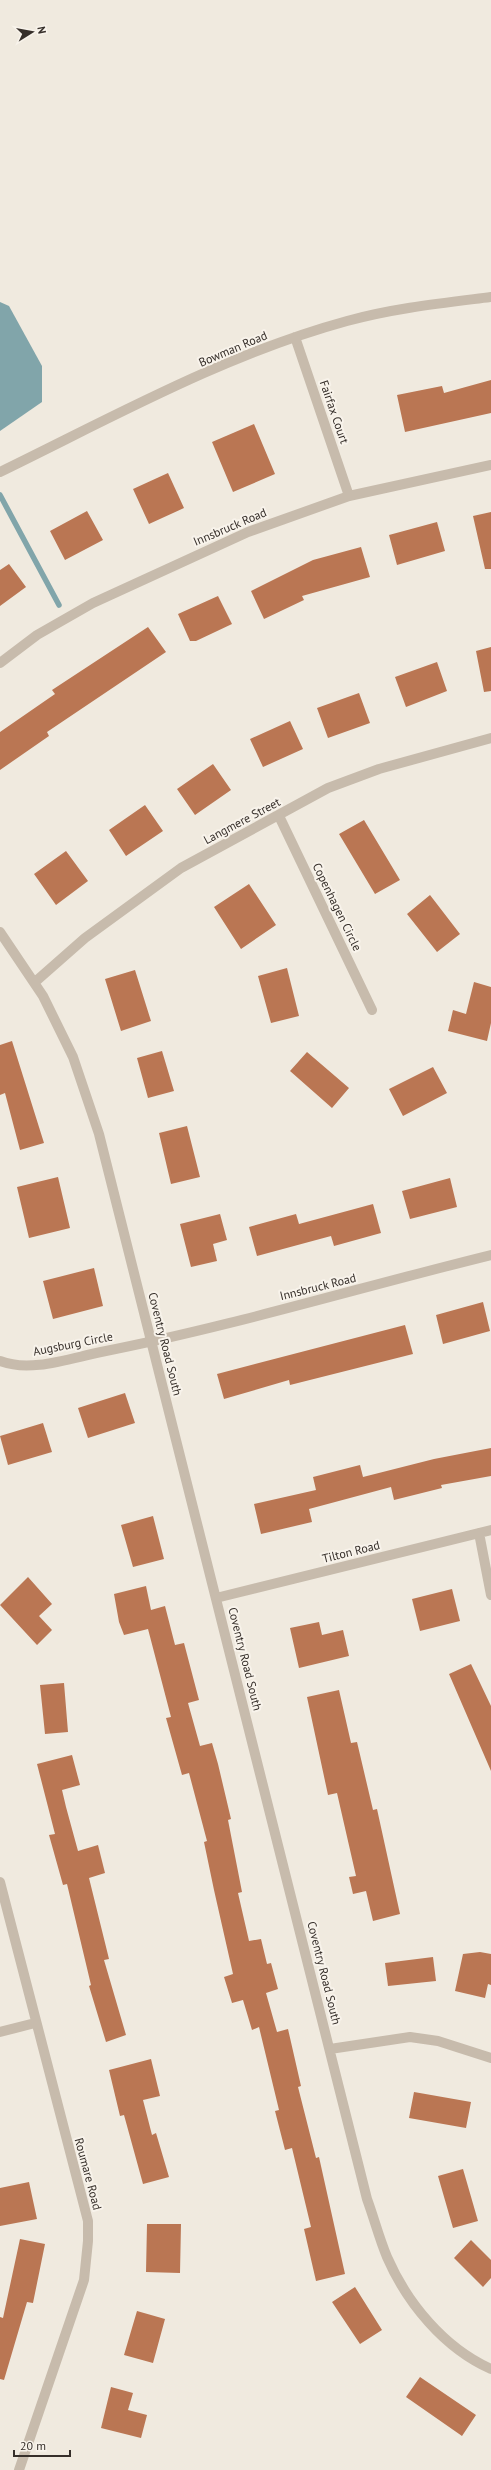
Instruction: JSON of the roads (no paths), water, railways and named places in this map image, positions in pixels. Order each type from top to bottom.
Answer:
[{"type":"street","name":"Bowman Road","points":[[0,472],[173,388],[295,337],[356,319],[428,305],[491,297]]},
{"type":"street","name":"Fairfax Court","points":[[295,337],[349,496]]},
{"type":"street","name":"Innsbruck Road","points":[[0,663],[37,635],[93,602],[248,532],[349,496],[491,464]]},
{"type":"street","name":"Langmere Street","points":[[35,982],[85,938],[181,868],[328,788],[379,769],[491,738]]},
{"type":"street","name":"Copenhagen Circle","points":[[279,816],[372,1010]]},
{"type":"street","name":"Coventry Road South","points":[[0,932],[35,982],[73,1057],[99,1134],[367,2199],[387,2256],[404,2289],[428,2321],[454,2346],[491,2369]]},
{"type":"street","name":"Innsbruck Road","points":[[151,1342],[316,1302],[491,1255]]},
{"type":"street","name":"Augsburg Circle","points":[[0,1361],[8,1364],[33,1365],[151,1342]]},
{"type":"street","name":"Tilton Road","points":[[216,1598],[491,1530]]},
{"type":"street","points":[[479,1533],[491,1595]]},
{"type":"street","name":"Roumare Road","points":[[0,1882],[35,2023],[88,2221],[88,2241],[84,2280],[20,2470]]},
{"type":"street","points":[[0,2032],[35,2023]]},
{"type":"street","points":[[330,2049],[410,2037],[438,2041],[491,2058]]},
{"type":"water","points":[[0,302],[9,306],[42,366],[42,402],[0,431]]},
{"type":"waterway","points":[[0,495],[59,605]]}]
